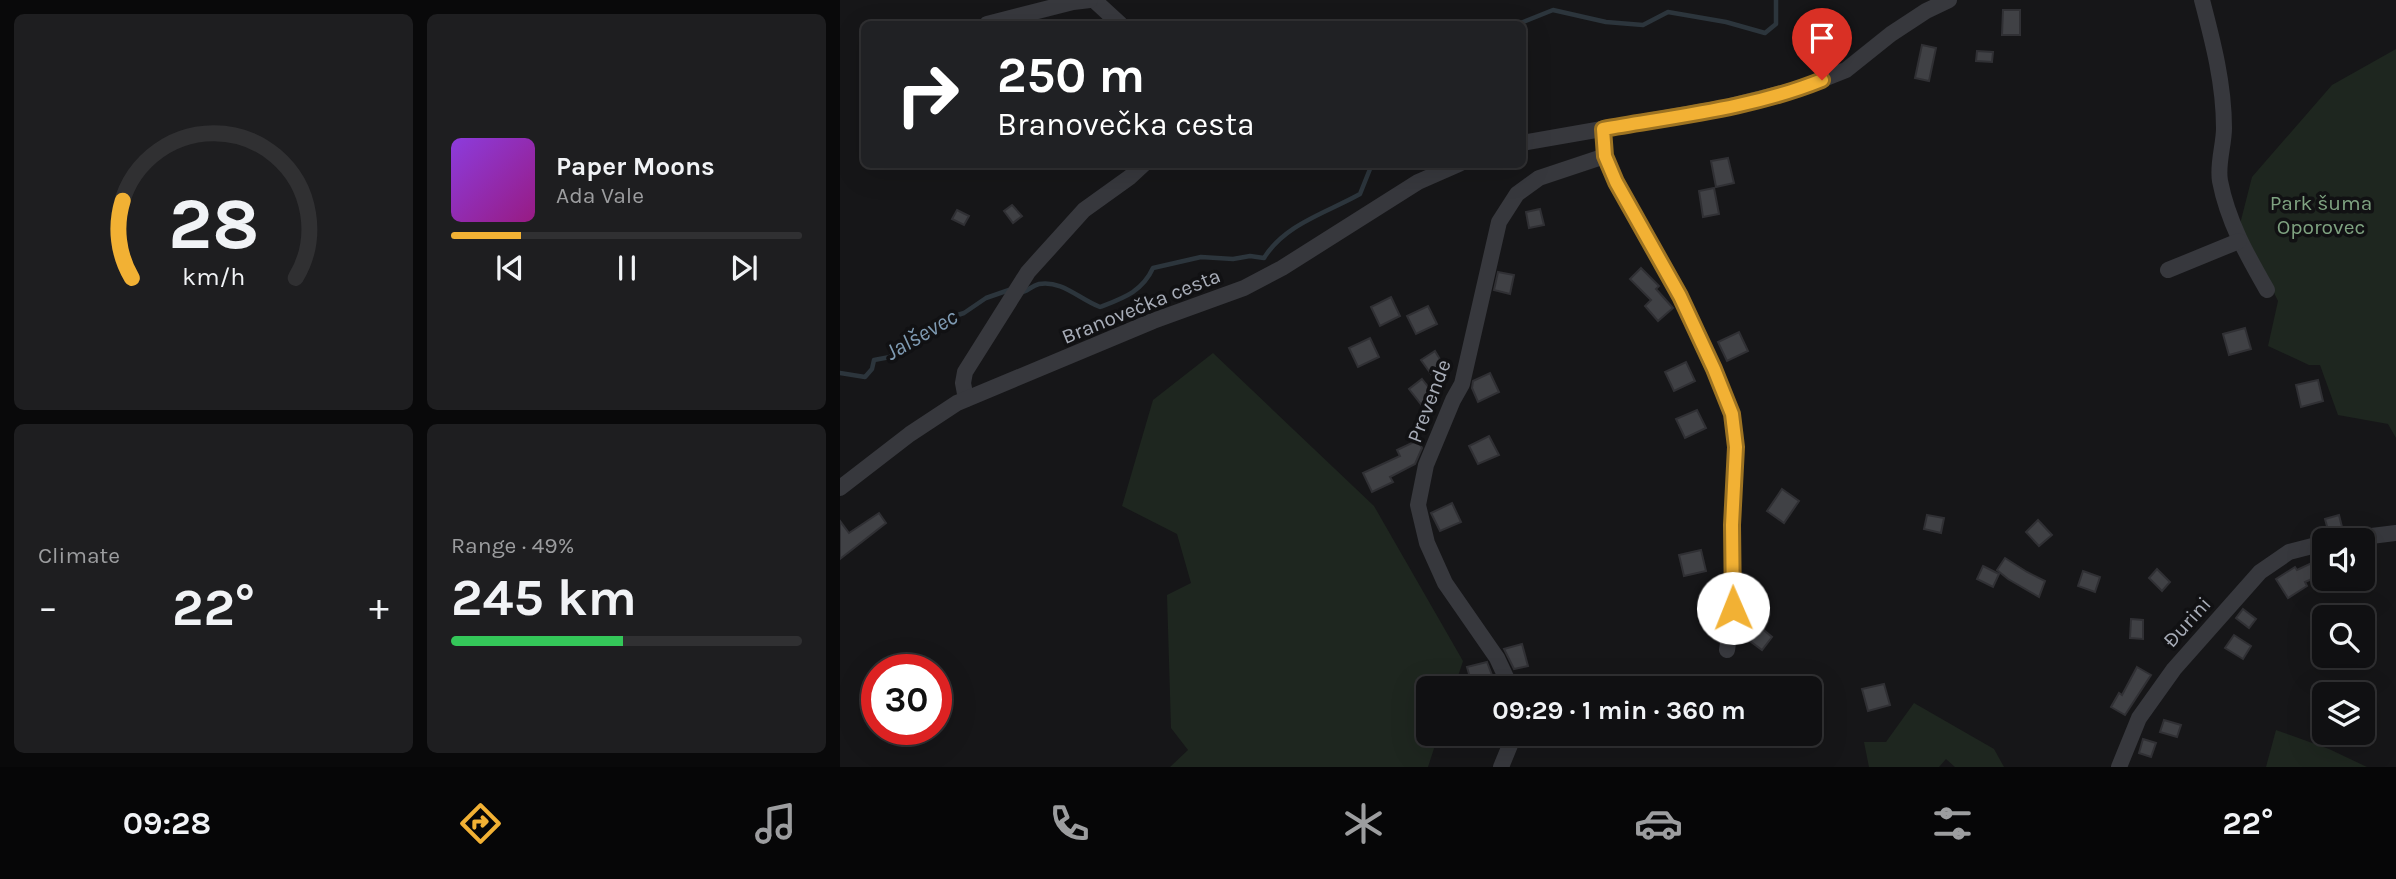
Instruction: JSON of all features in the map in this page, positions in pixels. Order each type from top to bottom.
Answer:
[{"type":"street","points":[[999,21],[1073,2],[1092,0],[1116,21]]},
{"type":"street","points":[[1526,142],[1722,108],[1798,89],[1846,70],[1926,10],[1949,0]]},
{"type":"street","points":[[2202,0],[2216,54],[2222,92],[2224,130],[2220,178],[2227,211],[2239,242],[2267,290]]},
{"type":"street","points":[[1603,129],[1605,156],[1616,182],[1680,296],[1732,414],[1736,447],[1732,525],[1733,608],[1727,650]]},
{"type":"street","name":"Prevende","points":[[1505,676],[1497,659],[1445,583],[1427,542],[1418,506],[1426,465],[1462,384],[1499,222],[1517,194],[1539,178],[1605,156]]},
{"type":"street","points":[[966,400],[963,383],[965,372],[1028,272],[1084,210],[1140,168]]},
{"type":"street","name":"Branovečka cesta","points":[[840,488],[910,434],[966,400],[1153,321],[1244,288],[1282,268],[1418,181],[1449,168]]},
{"type":"street","points":[[2168,270],[2239,242]]},
{"type":"street","points":[[2375,536],[2396,533]]},
{"type":"street","name":"Đurini","points":[[2119,767],[2139,718],[2174,669],[2260,572],[2289,552],[2312,546]]},
{"type":"street","points":[[1501,767],[1510,746]]},
{"type":"green space","name":"Park šuma Oporovec","points":[[2396,49],[2396,438],[2388,424],[2338,415],[2320,365],[2309,365],[2268,346],[2278,301],[2240,224],[2252,177],[2332,85]]},
{"type":"green space","points":[[1213,353],[1374,506],[1463,661],[1458,676],[1416,676],[1416,746],[1435,746],[1428,767],[1170,767],[1188,750],[1171,728],[1167,595],[1191,583],[1177,534],[1122,506],[1153,400]]},
{"type":"green space","points":[[1914,703],[1994,749],[2004,767],[1955,767],[1946,759],[1939,767],[1869,767],[1864,742],[1886,742]]},
{"type":"green space","points":[[2276,730],[2329,749],[2367,767],[2266,767]]},
{"type":"building","points":[[2003,10],[2020,10],[2020,35],[2002,35]]},
{"type":"building","points":[[1922,45],[1936,48],[1929,81],[1915,78]]},
{"type":"building","points":[[1977,51],[1993,52],[1992,62],[1976,61]]},
{"type":"building","points":[[1728,158],[1734,183],[1716,187],[1711,161]]},
{"type":"building","points":[[1714,188],[1719,214],[1703,217],[1699,191]]},
{"type":"building","points":[[1012,205],[1022,216],[1013,223],[1004,211]]},
{"type":"building","points":[[1540,209],[1544,225],[1529,228],[1526,212]]},
{"type":"building","points":[[957,210],[969,216],[964,225],[952,219]]},
{"type":"building","points":[[1641,268],[1659,286],[1656,289],[1673,308],[1658,321],[1645,306],[1651,300],[1630,279]]},
{"type":"building","points":[[1498,272],[1514,275],[1510,294],[1494,290]]},
{"type":"building","points":[[1391,297],[1400,316],[1380,326],[1371,307]]},
{"type":"building","points":[[1428,306],[1437,324],[1416,334],[1407,316]]},
{"type":"building","points":[[2245,328],[2251,349],[2229,355],[2223,334]]},
{"type":"building","points":[[1739,332],[1748,351],[1727,361],[1718,342]]},
{"type":"building","points":[[1370,338],[1379,357],[1358,367],[1349,348]]},
{"type":"building","points":[[1435,351],[1444,366],[1431,374],[1421,360]]},
{"type":"building","points":[[1686,362],[1695,381],[1674,391],[1665,372]]},
{"type":"building","points":[[1490,373],[1499,392],[1478,402],[1472,388],[1473,381]]},
{"type":"building","points":[[1422,379],[1437,398],[1424,408],[1409,389]]},
{"type":"building","points":[[2318,380],[2323,401],[2301,407],[2296,385]]},
{"type":"building","points":[[1697,410],[1706,428],[1685,438],[1676,419]]},
{"type":"building","points":[[1489,436],[1499,455],[1478,464],[1469,446]]},
{"type":"building","points":[[1418,440],[1422,448],[1415,464],[1390,477],[1393,482],[1372,492],[1363,473],[1400,456],[1397,450]]},
{"type":"building","points":[[1782,489],[1799,501],[1784,523],[1767,511]]},
{"type":"building","points":[[1452,503],[1461,522],[1440,531],[1431,513]]},
{"type":"building","points":[[879,513],[886,523],[840,559],[840,521],[849,533]]},
{"type":"building","points":[[1927,515],[1944,518],[1941,533],[1924,529]]},
{"type":"building","points":[[2339,515],[2342,527],[2327,528],[2325,519]]},
{"type":"building","points":[[2038,520],[2052,535],[2039,546],[2026,532]]},
{"type":"building","points":[[1701,550],[1706,571],[1684,576],[1679,555]]},
{"type":"building","points":[[2005,558],[2045,581],[2039,597],[1997,570]]},
{"type":"building","points":[[2312,563],[2312,579],[2305,582],[2307,586],[2288,598],[2276,579],[2295,567],[2297,570]]},
{"type":"building","points":[[1983,566],[1999,574],[1993,587],[1977,579]]},
{"type":"building","points":[[2157,569],[2170,582],[2162,591],[2149,578]]},
{"type":"building","points":[[2083,571],[2100,577],[2095,592],[2078,586]]},
{"type":"building","points":[[2243,609],[2256,619],[2249,628],[2236,618]]},
{"type":"building","points":[[2131,619],[2143,620],[2143,639],[2130,638]]},
{"type":"building","points":[[1753,621],[1772,637],[1762,650],[1742,635]]},
{"type":"building","points":[[2234,635],[2251,646],[2243,659],[2225,648]]},
{"type":"building","points":[[1522,644],[1528,666],[1514,669],[1504,649]]},
{"type":"building","points":[[1487,662],[1492,676],[1470,676],[1467,667]]},
{"type":"building","points":[[2137,667],[2151,675],[2125,715],[2111,707],[2119,693],[2122,695]]},
{"type":"building","points":[[1884,684],[1890,705],[1868,711],[1862,689]]},
{"type":"building","points":[[2164,720],[2181,725],[2177,737],[2160,732]]},
{"type":"building","points":[[2143,739],[2156,743],[2151,757],[2139,753]]},
{"type":"waterway","name":"Jalševec","points":[[1526,21],[1553,10],[1606,22],[1643,25],[1668,12],[1726,22],[1765,33],[1776,24],[1776,0]]},
{"type":"waterway","name":"Jalševec","points":[[1019,293],[1039,284],[1055,285],[1100,307],[1137,289],[1153,268],[1201,257],[1264,258],[1283,236],[1307,220],[1360,194],[1370,168]]},
{"type":"waterway","name":"Jalševec","points":[[840,373],[865,377],[872,369],[874,360],[890,357],[906,342],[924,335],[939,321],[964,313],[986,298],[1009,290]]},
{"type":"route","points":[[1733,608],[1732,525],[1736,447],[1732,414],[1680,296],[1616,182],[1605,156],[1603,129],[1722,108],[1798,89],[1822,80]]}]
